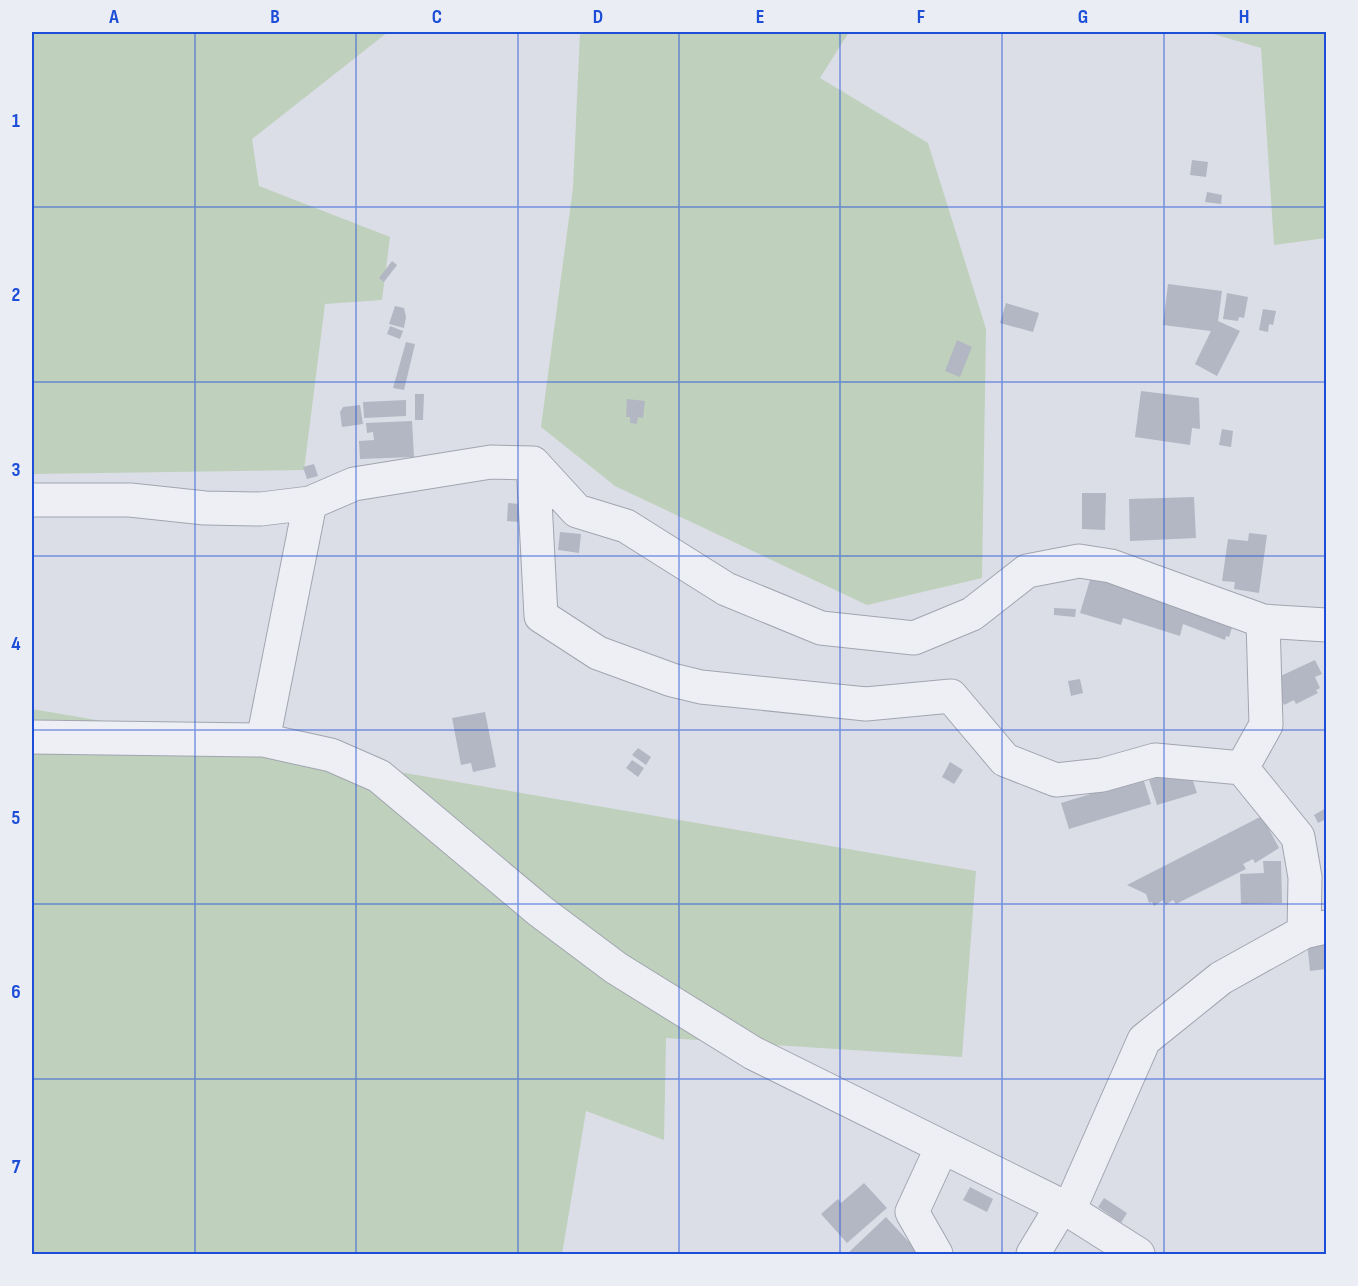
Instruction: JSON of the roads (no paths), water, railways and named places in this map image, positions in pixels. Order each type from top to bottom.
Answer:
[{"type":"street","points":[[32,500],[130,500],[205,508],[261,509],[309,503],[354,484],[490,462],[533,464],[577,511],[626,526],[726,589],[821,628],[914,638],[972,614],[1027,571],[1079,561],[1111,566],[1263,621],[1326,625]]},
{"type":"street","points":[[533,464],[541,616],[598,653],[672,681],[701,687],[866,704],[951,696],[1005,760],[1056,780],[1102,775],[1155,760],[1242,768],[1298,837],[1315,929],[1221,978],[1144,1040],[1065,1208],[1033,1254]]},
{"type":"street","points":[[263,740],[309,503]]},
{"type":"street","points":[[1242,768],[1266,725],[1263,621]]},
{"type":"street","points":[[32,737],[263,740],[331,756],[379,776],[540,911],[616,968],[753,1053],[1065,1208],[1138,1254]]},
{"type":"street","points":[[936,1254],[912,1212],[942,1147]]}]
